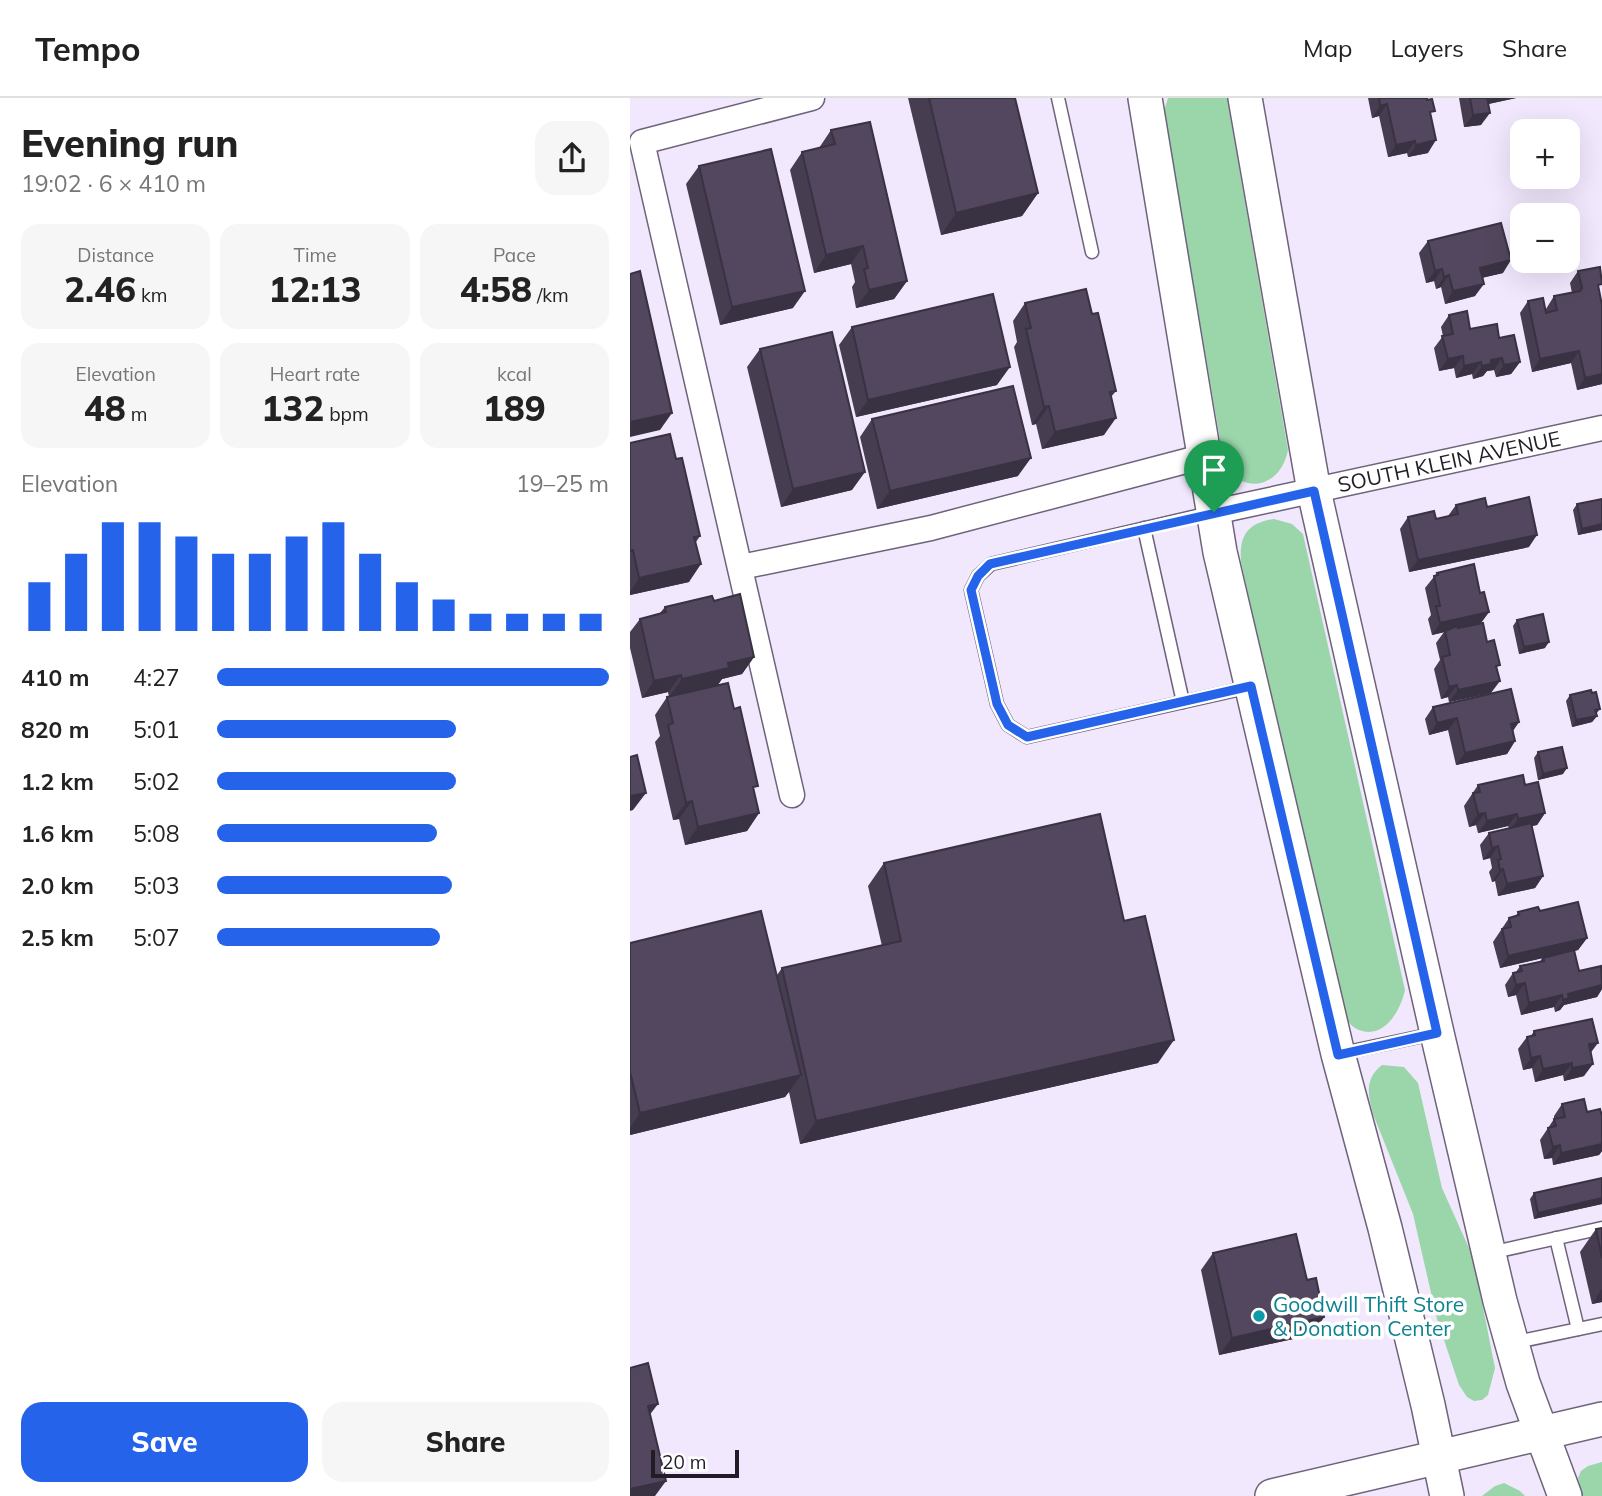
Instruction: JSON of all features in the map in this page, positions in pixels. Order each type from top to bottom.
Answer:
[{"type":"street","points":[[792,795],[642,142],[812,98]]},
{"type":"street","points":[[1245,98],[1314,491],[1437,1033],[1489,1254],[1523,1383],[1565,1496]]},
{"type":"street","points":[[1146,100],[1220,552],[1338,1055],[1388,1241],[1447,1496]]},
{"type":"street","name":"SOUTH KLEIN AVENUE","points":[[1214,512],[1602,428]]},
{"type":"street","points":[[741,567],[931,528],[1205,456]]},
{"type":"street","points":[[1272,1496],[1602,1419]]},
{"type":"lane","points":[[1058,98],[1092,252]]},
{"type":"lane","points":[[1214,512],[990,564],[978,576],[971,590],[997,704],[1008,725],[1027,737],[1251,686]]},
{"type":"lane","points":[[1144,528],[1183,702]]},
{"type":"lane","points":[[1338,1055],[1437,1033]]},
{"type":"lane","points":[[1489,1254],[1602,1228]]},
{"type":"lane","points":[[1556,1238],[1578,1329]]},
{"type":"lane","points":[[1512,1343],[1602,1324]]},
{"type":"green space","points":[[1168,98],[1227,98],[1288,450],[1278,472],[1261,483],[1241,481],[1224,463],[1164,111]]},
{"type":"green space","points":[[1274,519],[1292,524],[1303,534],[1405,990],[1396,1014],[1377,1031],[1359,1030],[1346,1019],[1337,1005],[1241,562],[1243,538],[1247,532],[1257,524]]},
{"type":"green space","points":[[1382,1065],[1404,1067],[1418,1083],[1442,1188],[1473,1257],[1495,1368],[1488,1395],[1482,1400],[1474,1401],[1467,1397],[1459,1385],[1437,1319],[1413,1214],[1373,1114],[1369,1094],[1370,1082]]},
{"type":"green space","points":[[1602,1462],[1602,1496],[1582,1496],[1578,1478],[1581,1471]]},
{"type":"green space","points":[[1504,1483],[1525,1496],[1482,1496],[1495,1486]]},
{"type":"building","points":[[929,98],[1015,98],[1038,193],[956,213]]},
{"type":"building","points":[[1379,98],[1432,99],[1435,111],[1430,112],[1436,140],[1416,145],[1415,141],[1396,145],[1387,104],[1380,106]]},
{"type":"building","points":[[1470,98],[1487,98],[1490,113],[1473,115]]},
{"type":"building","points":[[870,122],[907,281],[869,290],[864,269],[868,268],[863,246],[826,255],[802,152],[835,144],[831,130]]},
{"type":"building","points":[[771,149],[805,291],[732,307],[699,166]]},
{"type":"building","points":[[1501,223],[1510,260],[1480,268],[1484,284],[1453,291],[1449,275],[1444,277],[1442,269],[1435,271],[1428,241]]},
{"type":"building","points":[[1600,267],[1602,284],[1598,285],[1602,305],[1602,374],[1585,378],[1579,351],[1540,359],[1528,301],[1543,298],[1546,313],[1557,310],[1554,296],[1580,291],[1582,288],[1580,271]]},
{"type":"building","points":[[640,271],[672,413],[630,422],[630,274]]},
{"type":"building","points":[[1086,289],[1092,314],[1098,313],[1116,391],[1110,392],[1116,418],[1055,432],[1049,406],[1044,407],[1026,329],[1031,328],[1025,303]]},
{"type":"building","points":[[993,294],[1010,367],[868,400],[852,327]]},
{"type":"building","points":[[1467,311],[1470,329],[1497,324],[1499,338],[1514,335],[1520,362],[1504,365],[1502,358],[1491,360],[1491,364],[1482,366],[1481,362],[1464,366],[1463,356],[1448,359],[1442,336],[1453,334],[1449,315]]},
{"type":"building","points":[[832,332],[865,472],[793,489],[760,349]]},
{"type":"building","points":[[1013,386],[1031,458],[890,491],[872,419]]},
{"type":"building","points":[[670,434],[676,459],[682,458],[700,536],[694,537],[701,564],[639,578],[633,550],[630,551],[630,443]]},
{"type":"building","points":[[1529,497],[1537,535],[1418,560],[1408,517],[1434,511],[1436,519],[1458,514],[1456,505],[1485,498],[1487,507]]},
{"type":"building","points":[[1602,499],[1602,524],[1582,529],[1577,504]]},
{"type":"building","points":[[1474,564],[1480,593],[1484,592],[1489,612],[1440,623],[1436,606],[1440,606],[1434,576]]},
{"type":"building","points":[[740,594],[754,657],[728,663],[729,668],[682,679],[681,675],[654,681],[640,619],[666,612],[665,607],[712,596],[714,601]]},
{"type":"building","points":[[1543,614],[1549,642],[1524,647],[1517,620]]},
{"type":"building","points":[[1483,623],[1487,642],[1494,640],[1500,665],[1496,666],[1500,681],[1458,690],[1457,685],[1449,687],[1442,657],[1450,655],[1445,631],[1457,626],[1458,628]]},
{"type":"building","points":[[728,683],[734,709],[740,707],[758,786],[753,787],[759,813],[698,827],[692,801],[686,803],[668,725],[673,723],[667,697]]},
{"type":"building","points":[[1511,689],[1519,722],[1511,724],[1515,741],[1465,753],[1457,718],[1437,723],[1433,707]]},
{"type":"building","points":[[1591,690],[1592,693],[1596,692],[1600,709],[1595,710],[1597,716],[1576,720],[1570,695]]},
{"type":"building","points":[[1562,747],[1567,768],[1543,774],[1538,752]]},
{"type":"building","points":[[637,755],[646,793],[630,796],[630,757]]},
{"type":"building","points":[[1523,775],[1525,785],[1538,782],[1545,813],[1518,819],[1517,814],[1487,821],[1485,813],[1478,814],[1473,793],[1480,792],[1478,785]]},
{"type":"building","points":[[1100,814],[1124,921],[1145,916],[1174,1040],[816,1121],[782,968],[901,941],[884,863]]},
{"type":"building","points":[[1531,823],[1543,876],[1507,884],[1503,869],[1500,870],[1498,846],[1492,848],[1489,833]]},
{"type":"building","points":[[1578,902],[1587,938],[1508,956],[1502,929],[1511,927],[1509,918],[1519,915],[1518,912],[1538,907],[1540,911]]},
{"type":"building","points":[[761,911],[801,1075],[640,1113],[630,1072],[630,943]]},
{"type":"building","points":[[1574,950],[1579,971],[1601,966],[1602,985],[1568,994],[1569,998],[1563,1000],[1562,995],[1529,1003],[1525,983],[1516,985],[1513,973],[1522,971],[1520,966]]},
{"type":"building","points":[[1592,1019],[1598,1043],[1589,1044],[1593,1064],[1572,1068],[1572,1063],[1543,1069],[1540,1056],[1531,1058],[1527,1037],[1535,1035],[1534,1031]]},
{"type":"building","points":[[1584,1099],[1587,1112],[1600,1109],[1602,1144],[1561,1153],[1560,1145],[1553,1147],[1548,1128],[1556,1126],[1554,1119],[1565,1117],[1562,1104]]},
{"type":"building","points":[[1602,1178],[1602,1198],[1538,1213],[1534,1193]]},
{"type":"building","points":[[1602,1228],[1602,1258],[1596,1229]]},
{"type":"building","name":"Goodwill Thift Store & Donation Center","points":[[1296,1234],[1307,1280],[1316,1278],[1324,1317],[1232,1338],[1213,1253]]},
{"type":"building","points":[[648,1363],[658,1404],[648,1406],[666,1481],[630,1489],[630,1368]]},
{"type":"place","name":"Goodwill Thift Store & Donation Center","points":[[1259,1316]]},
{"type":"route","points":[[1314,491],[1437,1033],[1338,1055],[1251,686],[1027,737],[1008,725],[997,704],[971,590],[978,576],[990,564],[1214,512],[1314,491]]}]
